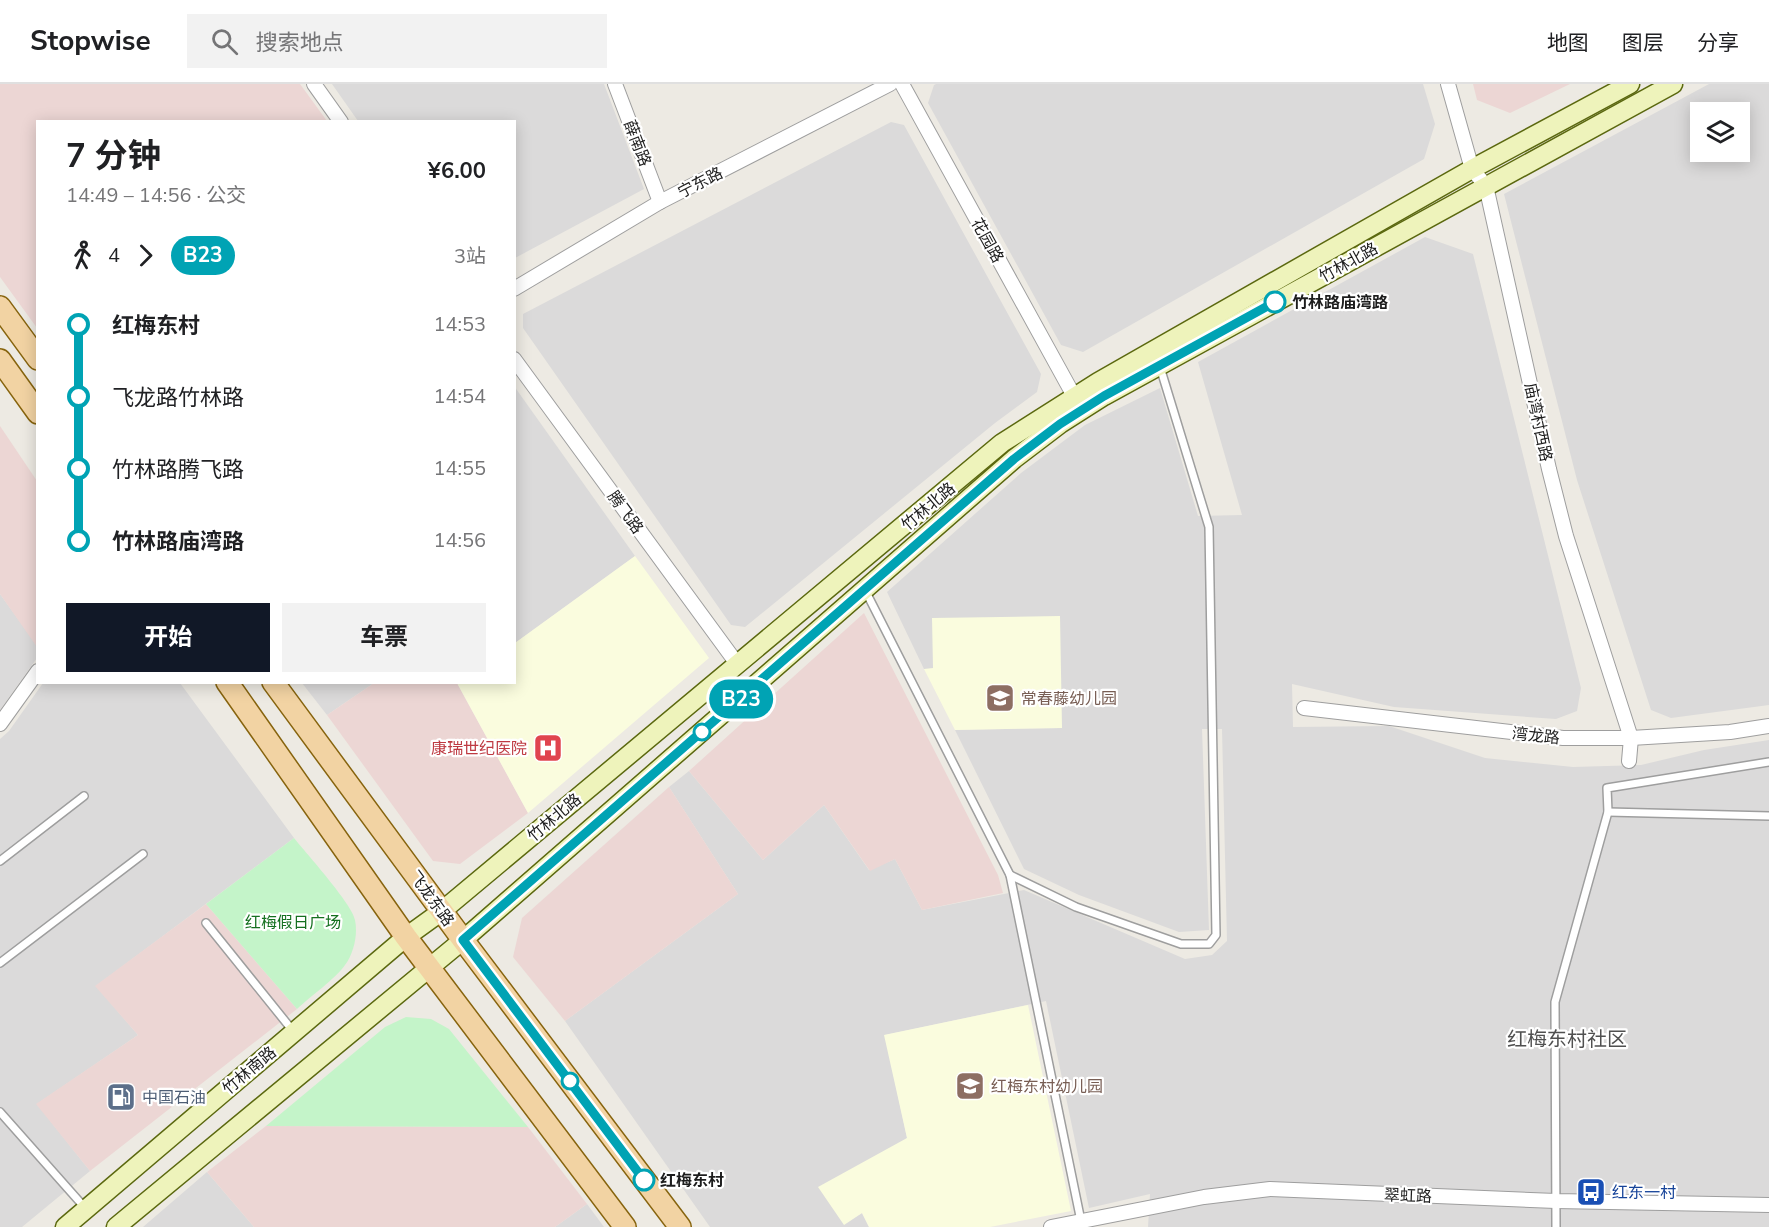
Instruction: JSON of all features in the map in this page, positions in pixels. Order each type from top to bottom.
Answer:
[{"type":"main road","name":"竹林北路","points":[[406,937],[442,911],[1002,444],[1074,396],[1472,170],[1630,84]]},
{"type":"main road","name":"竹林北路","points":[[429,966],[463,940],[1014,459],[1060,424],[1104,396],[1673,84]]},
{"type":"main road","points":[[0,307],[36,356]]},
{"type":"main road","points":[[0,360],[36,410]]},
{"type":"main road","points":[[228,684],[406,937],[625,1227]]},
{"type":"main road","name":"飞龙东路","points":[[274,684],[463,940],[680,1227]]},
{"type":"main road","name":"竹林南路","points":[[65,1227],[406,937]]},
{"type":"main road","points":[[116,1227],[429,966]]},
{"type":"street","points":[[314,84],[340,120]]},
{"type":"street","name":"薛南路","points":[[615,84],[660,202]]},
{"type":"street","name":"宁东路","points":[[516,288],[660,202],[890,84]]},
{"type":"street","name":"花园路","points":[[902,84],[1074,396]]},
{"type":"street","name":"庙湾村西路","points":[[1448,84],[1472,170],[1486,186],[1566,536],[1631,738],[1629,761]]},
{"type":"street","name":"腾飞路","points":[[516,362],[738,665]]},
{"type":"street","points":[[0,724],[36,674]]},
{"type":"street","name":"湾龙路","points":[[1304,708],[1563,738],[1631,738],[1730,732],[1769,726]]},
{"type":"street","name":"翠虹路","points":[[1051,1227],[1204,1197],[1270,1189],[1556,1201],[1769,1205]]},
{"type":"lane","points":[[1010,875],[1076,907],[1181,945],[1209,944],[1216,935],[1209,527],[1160,365]]},
{"type":"lane","points":[[865,590],[1010,875],[1081,1221]]},
{"type":"lane","points":[[1556,1227],[1555,1002],[1595,851],[1608,813],[1607,788],[1769,762]]},
{"type":"lane","points":[[0,861],[84,796]]},
{"type":"lane","points":[[1608,813],[1769,816]]},
{"type":"lane","points":[[0,963],[143,854]]},
{"type":"lane","points":[[206,923],[294,1032]]},
{"type":"lane","points":[[0,1112],[86,1209]]},
{"type":"shaded area","points":[[0,84],[300,84],[326,120],[36,120],[36,327],[0,277]]},
{"type":"shaded area","points":[[332,84],[604,84],[644,189],[516,257],[516,120],[357,120]]},
{"type":"shaded area","points":[[936,84],[1423,84],[1435,124],[1424,159],[1083,352],[1061,345],[928,103]]},
{"type":"shaded area","points":[[1473,84],[1570,84],[1510,113],[1477,100]]},
{"type":"shaded area","points":[[1709,84],[1769,84],[1769,705],[1671,718],[1651,710],[1577,480],[1504,194]]},
{"type":"shaded area","points":[[891,122],[904,125],[1041,374],[1037,392],[995,423],[745,627],[731,625],[523,328],[523,314]]},
{"type":"shaded area","points":[[1425,237],[1473,254],[1581,688],[1577,711],[1556,719],[1394,707],[1292,684],[1293,727],[1389,726],[1485,758],[1573,767],[1641,765],[1704,750],[1769,740],[1769,1227],[1148,1227],[1150,1194],[1089,1208],[1046,1001],[885,1035],[907,1138],[844,1224],[862,1213],[869,1227],[710,1227],[565,1021],[738,894],[669,787],[689,771],[763,860],[824,805],[869,870],[895,859],[922,910],[1024,890],[1185,959],[1212,955],[1227,941],[1222,729],[1202,729],[1209,930],[1179,932],[1079,895],[1024,869],[955,730],[1062,728],[933,669],[924,669],[887,592],[1021,473],[1085,425],[1160,388],[1198,516],[1242,515],[1198,362]]},
{"type":"shaded area","points":[[516,389],[635,556],[516,642]]},
{"type":"shaded area","points":[[0,426],[36,480],[36,646],[0,594]]},
{"type":"shaded area","name":"康瑞世纪医院","points":[[635,556],[709,658],[528,813],[458,684],[516,684],[516,642]]},
{"type":"shaded area","points":[[0,594],[36,644],[36,659],[0,710]]},
{"type":"shaded area","points":[[864,613],[998,875],[1003,893],[922,910],[895,859],[870,871],[824,805],[763,860],[689,771]]},
{"type":"shaded area","name":"常春藤幼儿园","points":[[1060,616],[1062,728],[955,730],[924,669],[933,668],[932,618]]},
{"type":"shaded area","points":[[42,684],[181,684],[294,838],[96,986],[138,1035],[37,1104],[90,1171],[22,1227],[0,1227],[0,739],[9,731]]},
{"type":"shaded area","points":[[303,684],[373,684],[327,715]]},
{"type":"shaded area","points":[[373,684],[458,684],[528,813],[460,864],[433,861],[327,715]]},
{"type":"shaded area","points":[[669,787],[738,894],[565,1021],[513,957],[522,918]]},
{"type":"shaded area","points":[[206,904],[297,1009],[90,1171],[36,1104],[138,1035],[95,986]]},
{"type":"shaded area","name":"红梅东村幼儿园","points":[[1028,1005],[1071,1211],[990,1227],[869,1227],[862,1213],[844,1225],[818,1187],[907,1138],[884,1035]]},
{"type":"shaded area","points":[[266,1126],[528,1127],[587,1204],[555,1227],[254,1227],[207,1172]]},
{"type":"shaded area","points":[[207,1172],[254,1227],[143,1227]]},
{"type":"shaded area","points":[[587,1204],[604,1227],[555,1227]]},
{"type":"green space","name":"红梅假日广场","points":[[294,838],[346,903],[355,920],[356,931],[353,949],[345,965],[297,1009],[206,904]]},
{"type":"green space","points":[[406,1017],[431,1019],[449,1029],[528,1127],[266,1126],[385,1027]]},
{"type":"bus line","name":"B23","points":[[644,1180],[463,940],[1014,459],[1060,424],[1104,396],[1275,302]]},
{"type":"place","name":"竹林路庙湾路","points":[[1275,302]]},
{"type":"place","name":"常春藤幼儿园","points":[[1000,698]]},
{"type":"place","name":"康瑞世纪医院","points":[[548,748]]},
{"type":"place","name":"红梅东村幼儿园","points":[[970,1086]]},
{"type":"place","name":"中国石油","points":[[121,1097]]},
{"type":"place","name":"红梅东村","points":[[644,1180]]},
{"type":"place","name":"红东一村","points":[[1591,1192]]},
{"type":"district","name":"红梅东村社区","points":[[1567,1039]]}]
